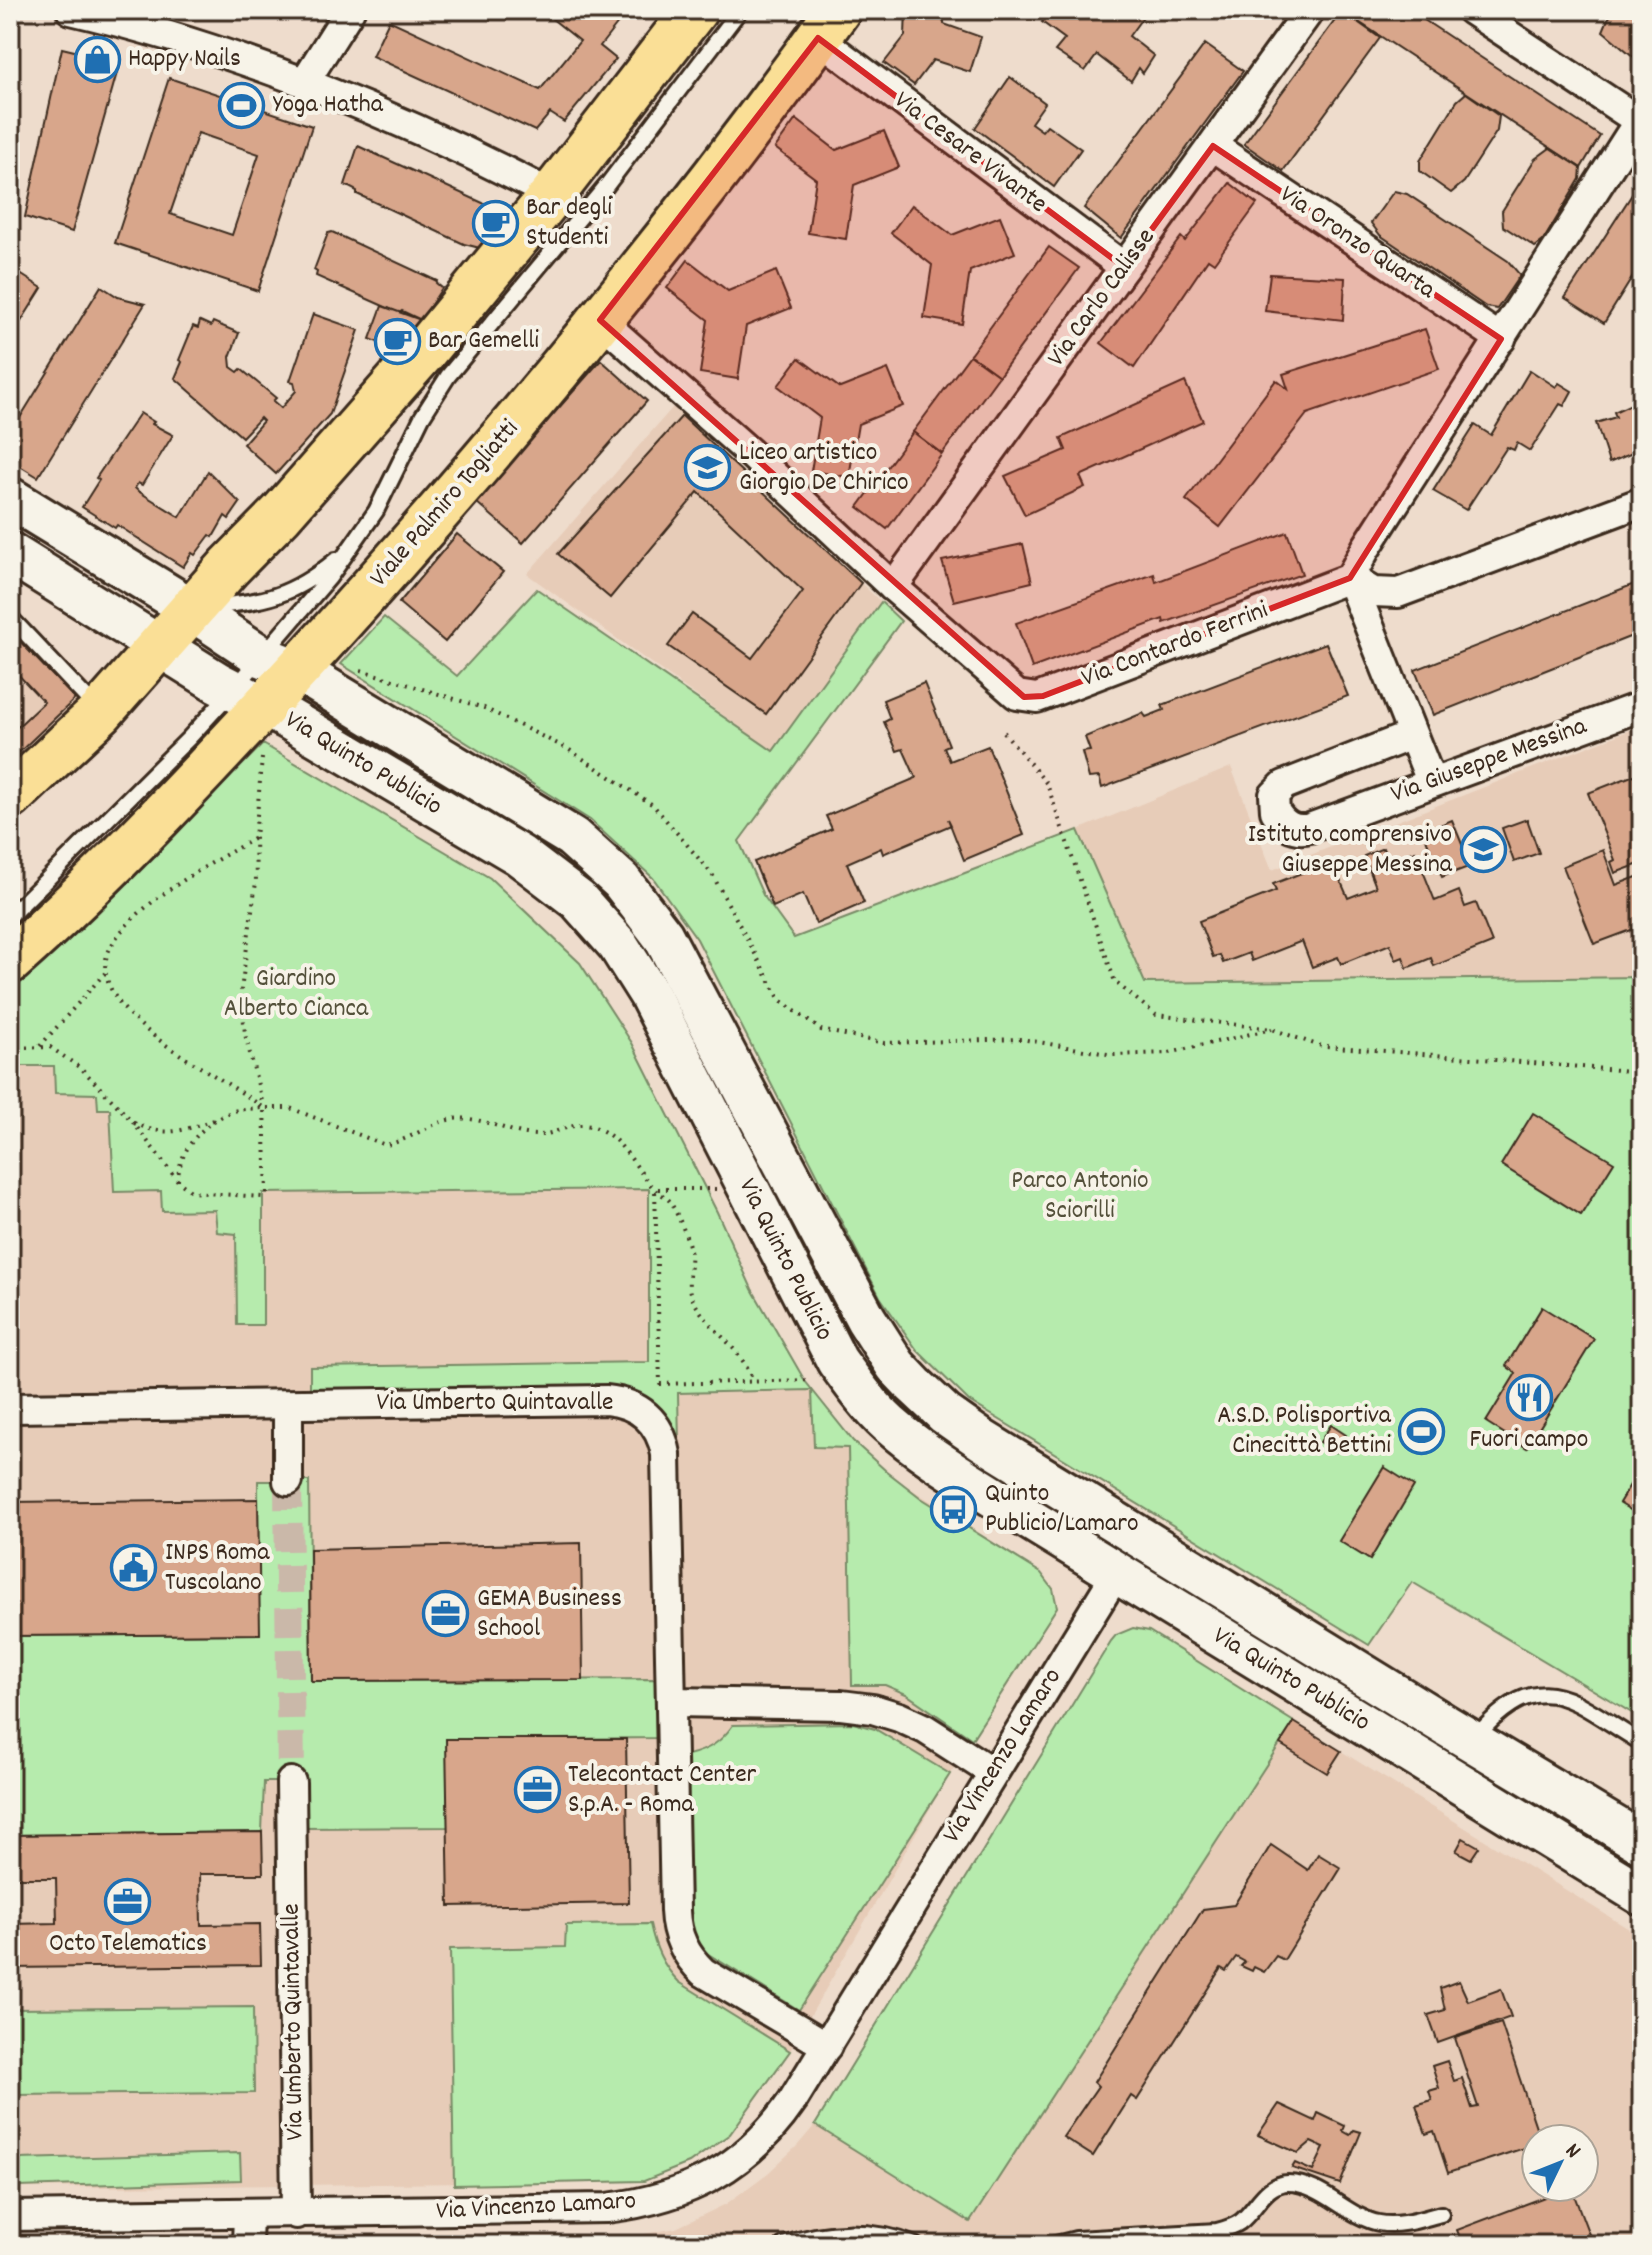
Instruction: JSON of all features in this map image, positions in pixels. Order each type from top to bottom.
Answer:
[{"type":"main road","points":[[10,797],[101,712],[421,355],[552,195],[695,10]]},
{"type":"main road","name":"Viale Palmiro Togliatti","points":[[10,961],[100,875],[279,663],[438,513],[600,320],[828,24]]},
{"type":"street","points":[[71,10],[152,20],[368,109],[552,195]]},
{"type":"street","points":[[304,83],[350,10]]},
{"type":"street","name":"Via Carlo Calisse","points":[[893,587],[1310,10]]},
{"type":"street","points":[[1431,781],[1350,578],[1366,548],[1641,120],[1471,10]]},
{"type":"street","name":"Via Cesare Vivante","points":[[828,24],[1124,267]]},
{"type":"street","name":"Via Oronzo Quarta","points":[[1213,146],[1501,339]]},
{"type":"street","name":"Via Contardo Ferrini","points":[[600,320],[748,451],[893,587],[1017,695],[1031,699],[1350,578]]},
{"type":"street","name":"Via Quinto Publicio","points":[[10,498],[572,837],[609,869],[663,936],[866,1319],[896,1366],[931,1403],[966,1429],[1159,1549],[1642,1843]]},
{"type":"street","points":[[1350,578],[1366,590],[1379,594],[1398,593],[1642,502]]},
{"type":"street","name":"Via Quinto Publicio","points":[[10,553],[160,647],[519,855],[559,883],[591,913],[618,945],[654,1002],[825,1340],[856,1387],[887,1423],[927,1453],[1116,1574],[1642,1895]]},
{"type":"street","name":"Via Giuseppe Messina","points":[[1412,735],[1284,785],[1274,795],[1275,811],[1286,825],[1303,829],[1642,706]]},
{"type":"street","name":"Via Umberto Quintavalle","points":[[10,1408],[606,1400],[622,1402],[640,1410],[657,1427],[666,1454],[675,1911],[681,1943],[689,1958],[703,1972],[827,2046]]},
{"type":"street","points":[[288,1405],[288,1481]]},
{"type":"street","points":[[1116,1574],[1130,1555],[1159,1549]]},
{"type":"street","name":"Via Vincenzo Lamaro","points":[[10,2216],[607,2208],[643,2204],[672,2196],[713,2176],[767,2131],[788,2107],[1116,1574]]},
{"type":"street","points":[[673,1702],[841,1705],[873,1709],[925,1729],[992,1772]]},
{"type":"street","name":"Via Umberto Quintavalle","points":[[291,1782],[296,2214]]},
{"type":"street","points":[[247,2245],[248,2214]]},
{"type":"lane","points":[[279,663],[320,589],[376,511],[422,417],[448,376],[607,185],[740,10]]},
{"type":"lane","name":"Via Quinto Publicio","points":[[10,514],[151,600],[164,606],[191,609]]},
{"type":"lane","points":[[191,609],[238,605],[283,595],[313,579],[351,547]]},
{"type":"lane","points":[[10,617],[101,712]]},
{"type":"lane","name":"Viale Palmiro Togliatti","points":[[10,916],[140,789],[249,698]]},
{"type":"lane","points":[[1472,1741],[1511,1704],[1544,1693],[1574,1703],[1642,1743]]},
{"type":"lane","points":[[1052,2245],[1076,2239],[1217,2231],[1237,2224],[1272,2188],[1288,2183],[1314,2191],[1376,2222],[1403,2223],[1441,2214]]},
{"type":"lane","points":[[783,2245],[820,2235],[847,2233],[878,2234],[915,2245]]},
{"type":"path","points":[[355,668],[484,708],[568,749],[653,805],[712,874],[780,1000],[821,1030],[884,1043],[1021,1039],[1113,1055],[1169,1053],[1272,1029]]},
{"type":"path","points":[[1004,732],[1047,784],[1115,982],[1156,1015],[1272,1029],[1317,1045],[1642,1072]]},
{"type":"path","points":[[10,1048],[50,1047],[82,1069],[132,1121],[178,1181],[192,1192],[265,1195],[264,1108],[245,1034],[241,990],[256,882],[255,838],[263,754]]},
{"type":"path","points":[[255,838],[176,885],[133,918],[108,953],[105,973],[116,999],[133,1019],[264,1108]]},
{"type":"path","points":[[39,1048],[105,973]]},
{"type":"path","points":[[132,1121],[151,1131],[172,1133],[234,1111],[290,1108],[385,1145],[454,1119],[475,1119],[539,1136],[583,1125],[601,1130],[633,1160],[655,1189],[671,1201],[690,1250],[690,1295],[704,1317],[746,1361],[753,1381]]},
{"type":"path","points":[[178,1181],[178,1166],[186,1150],[199,1132],[219,1118]]},
{"type":"path","points":[[655,1189],[726,1188]]},
{"type":"path","points":[[655,1189],[660,1384],[814,1380]]},
{"type":"highlighted area","points":[[818,38],[1124,267],[1213,146],[1501,339],[1350,578],[1043,696],[1024,697],[600,320]]},
{"type":"shaded area","points":[[673,407],[881,602],[773,751],[527,574]]},
{"type":"shaded area","points":[[10,604],[91,687],[10,767]]},
{"type":"shaded area","name":"Istituto comprensivo Giuseppe Messina","points":[[1633,729],[1642,745],[1642,977],[1145,983],[1078,830],[1231,767],[1272,870]]},
{"type":"shaded area","points":[[10,1066],[55,1066],[97,1094],[110,1108],[161,1191],[162,1211],[216,1210],[236,1233],[237,1325],[263,1325],[262,1197],[267,1193],[649,1189],[650,1362],[812,1390],[814,1447],[848,1448],[1041,1573],[1053,1589],[1057,1607],[950,1774],[790,2051],[730,2134],[689,2163],[644,2181],[10,2188]]},
{"type":"shaded area","points":[[1294,1722],[1642,1937],[1642,2245],[260,2245],[619,2239],[676,2228],[726,2204],[768,2173],[815,2125],[970,2221]]},
{"type":"green space","name":"Parco Antonio Sciorilli","points":[[537,589],[773,751],[881,602],[901,621],[739,841],[763,895],[794,938],[1078,830],[1145,983],[1642,977],[1642,1719],[1412,1582],[1369,1645],[969,1401],[917,1350],[880,1297],[697,939],[653,878],[590,820],[341,664],[384,617],[457,676]]},
{"type":"green space","name":"Giardino Alberto Cianca","points":[[263,744],[490,878],[580,963],[632,1043],[752,1289],[805,1381],[853,1441],[885,1470],[921,1498],[1041,1573],[1053,1589],[1057,1607],[972,1739],[906,1694],[885,1685],[852,1685],[848,1448],[814,1447],[812,1390],[678,1393],[679,1445],[662,1416],[624,1390],[310,1390],[310,1367],[649,1362],[649,1189],[263,1193],[263,1325],[237,1325],[236,1234],[217,1232],[215,1210],[162,1211],[161,1191],[114,1192],[110,1109],[98,1109],[97,1094],[55,1093],[54,1066],[10,1066],[10,990],[98,911]]},
{"type":"green space","points":[[258,1481],[309,1481],[311,1681],[658,1679],[658,1738],[447,1740],[448,1827],[304,1828],[304,1782],[264,1782],[262,1832],[10,1835],[10,1636],[259,1634]]},
{"type":"green space","points":[[1133,1628],[1149,1631],[1294,1722],[970,2222],[815,2125],[1111,1641],[1116,1635]]},
{"type":"green space","points":[[853,1723],[875,1729],[950,1774],[799,2010],[705,1952],[697,1942],[690,1925],[688,1755],[714,1744],[733,1725]]},
{"type":"green space","points":[[650,1924],[660,1955],[679,1982],[790,2051],[730,2134],[689,2163],[644,2181],[454,2185],[450,1949],[565,1947],[566,1925]]},
{"type":"green space","points":[[253,2007],[254,2093],[10,2095],[10,2009]]},
{"type":"green space","points":[[240,2153],[241,2180],[18,2187],[19,2159]]},
{"type":"building","points":[[541,10],[605,10],[619,22],[600,46],[616,59],[564,122],[550,113],[535,131],[372,56],[389,20],[540,90],[580,41]]},
{"type":"building","points":[[906,10],[944,10],[944,24],[981,37],[970,72],[933,60],[914,85],[884,63],[905,36]]},
{"type":"building","points":[[1052,10],[1140,10],[1145,14],[1129,36],[1154,56],[1143,73],[1139,68],[1131,81],[1097,55],[1085,71],[1055,51],[1065,39],[1042,22]]},
{"type":"building","points":[[1221,10],[1254,10],[1251,20]]},
{"type":"building","points":[[1409,10],[1600,136],[1581,168],[1342,11]]},
{"type":"building","points":[[1615,10],[1642,10],[1642,53],[1634,57],[1603,31]]},
{"type":"building","points":[[1342,11],[1380,38],[1283,171],[1244,144]]},
{"type":"building","points":[[1205,44],[1243,71],[1121,238],[1084,208]]},
{"type":"building","points":[[62,48],[120,62],[72,232],[25,217]]},
{"type":"building","points":[[1010,77],[1045,103],[1031,123],[1042,131],[1047,125],[1081,149],[1054,187],[975,128]]},
{"type":"building","points":[[169,78],[312,126],[258,291],[115,243]],"holes":[[[198,133],[259,154],[232,235],[170,214]]]},
{"type":"building","points":[[1466,93],[1499,116],[1497,131],[1464,182],[1451,193],[1420,171],[1420,161],[1457,101]]},
{"type":"building","points":[[796,119],[836,150],[884,131],[899,167],[854,185],[846,239],[808,233],[816,179],[775,148]]},
{"type":"building","points":[[358,146],[496,209],[504,216],[480,248],[464,244],[357,194],[345,185]]},
{"type":"building","points":[[1550,148],[1581,168],[1580,179],[1543,241],[1535,247],[1503,226],[1502,211],[1535,159]]},
{"type":"building","points":[[1642,179],[1642,262],[1604,323],[1565,298]]},
{"type":"building","points":[[1230,183],[1257,204],[1214,263],[1208,259],[1134,368],[1101,343],[1181,237],[1185,241]]},
{"type":"building","points":[[1394,191],[1407,194],[1508,261],[1520,275],[1497,309],[1486,307],[1380,235],[1371,223]]},
{"type":"building","points":[[912,205],[952,235],[1000,216],[1015,253],[970,271],[962,324],[924,318],[932,265],[891,233]]},
{"type":"building","points":[[332,232],[437,281],[442,288],[421,320],[316,276],[314,270],[328,233]]},
{"type":"building","points":[[1049,247],[1079,268],[999,376],[970,355]]},
{"type":"building","points":[[688,260],[728,291],[776,271],[791,308],[746,326],[738,379],[700,373],[708,320],[667,288]]},
{"type":"building","points":[[14,270],[42,288],[10,339],[10,273]]},
{"type":"building","points":[[1270,274],[1345,278],[1343,320],[1265,311]]},
{"type":"building","points":[[101,286],[118,297],[145,304],[38,477],[10,460],[10,434]]},
{"type":"building","points":[[382,306],[421,320],[395,349],[370,339]]},
{"type":"building","points":[[313,314],[359,330],[330,414],[276,474],[243,444],[263,421],[260,418],[242,437],[175,378],[182,362],[179,360],[193,326],[198,328],[200,321],[211,326],[213,322],[239,333],[230,357],[231,367],[238,372],[241,369],[276,398],[273,401],[281,408],[296,391],[294,382],[290,381]]},
{"type":"building","points":[[1425,329],[1439,369],[1307,414],[1220,527],[1186,500],[1276,380],[1288,389],[1283,374]]},
{"type":"building","points":[[970,355],[999,376],[942,454],[913,432]]},
{"type":"building","points":[[799,358],[840,388],[888,369],[903,406],[858,424],[849,477],[811,471],[820,418],[778,386]]},
{"type":"building","points":[[601,360],[647,401],[523,543],[476,502]]},
{"type":"building","points":[[1530,370],[1556,387],[1559,383],[1572,391],[1530,451],[1517,443],[1514,450],[1507,447],[1466,510],[1433,491],[1475,425],[1491,435]]},
{"type":"building","points":[[1185,382],[1203,421],[1080,476],[1085,487],[1025,515],[1005,476],[1066,450],[1061,438]]},
{"type":"building","points":[[1642,399],[1642,449],[1609,463],[1596,423],[1616,417],[1614,412]]},
{"type":"building","points":[[140,413],[154,422],[152,424],[173,435],[142,485],[138,483],[135,488],[138,491],[180,517],[208,471],[240,503],[229,519],[225,516],[213,537],[210,535],[195,555],[192,553],[183,567],[117,525],[115,528],[82,507],[99,480],[96,478]]},
{"type":"building","points":[[682,416],[861,583],[766,714],[668,646],[692,614],[752,658],[803,591],[698,492],[610,598],[558,554]]},
{"type":"building","points":[[913,432],[942,454],[887,529],[858,507]]},
{"type":"building","points":[[1287,532],[1302,574],[1164,623],[1163,619],[1032,668],[1016,623],[1154,574],[1156,582]]},
{"type":"building","points":[[457,534],[503,572],[445,642],[399,603]]},
{"type":"building","points":[[1023,544],[1032,582],[954,601],[942,561]]},
{"type":"building","points":[[1642,581],[1642,632],[1433,715],[1415,670]]},
{"type":"building","points":[[10,631],[75,699],[10,761],[10,734],[44,702],[10,666]]},
{"type":"building","points":[[1326,643],[1348,696],[1102,788],[1099,777],[1089,778],[1082,752],[1090,751],[1085,737],[1143,713],[1146,717],[1164,710],[1162,705]]},
{"type":"building","points":[[924,683],[949,745],[944,747],[950,761],[988,746],[1024,835],[964,860],[950,825],[883,854],[881,848],[847,863],[864,903],[816,924],[803,894],[773,907],[754,862],[832,829],[826,816],[916,778],[903,749],[897,751],[884,722],[890,719],[883,700]]},
{"type":"building","points":[[1642,772],[1642,863],[1615,873],[1611,862],[1615,860],[1588,793]]},
{"type":"building","points":[[1527,819],[1539,853],[1514,862],[1502,828]]},
{"type":"building","points":[[1452,820],[1471,866],[1442,877],[1423,832]]},
{"type":"building","points":[[1383,848],[1388,862],[1415,851],[1435,901],[1459,891],[1465,907],[1476,903],[1492,943],[1434,966],[1431,958],[1407,968],[1403,957],[1396,960],[1390,944],[1341,964],[1338,957],[1312,967],[1302,941],[1252,961],[1249,953],[1223,963],[1220,955],[1213,957],[1199,921],[1276,891],[1273,884],[1332,861],[1348,898],[1376,887],[1364,856]]},
{"type":"building","points":[[1603,850],[1616,885],[1642,875],[1642,926],[1594,944],[1563,866]]},
{"type":"building","points":[[1533,1113],[1614,1162],[1581,1215],[1501,1165]]},
{"type":"building","name":"Fuori campo","points":[[1542,1307],[1594,1339],[1527,1448],[1486,1422],[1516,1373],[1506,1366]]},
{"type":"building","points":[[1331,1425],[1346,1435],[1336,1452],[1320,1442]]},
{"type":"building","points":[[1642,1465],[1642,1517],[1619,1503]]},
{"type":"building","points":[[1384,1467],[1414,1486],[1370,1560],[1339,1541]]},
{"type":"building","name":"INPS Roma Tuscolano","points":[[258,1499],[260,1634],[10,1636],[10,1502]]},
{"type":"building","name":"GEMA Business School","points":[[581,1543],[583,1680],[311,1681],[310,1549]]},
{"type":"building","points":[[1294,1722],[1341,1751],[1327,1773],[1280,1744]]},
{"type":"building","name":"Telecontact Center S.p.A. - Roma","points":[[446,1739],[626,1739],[629,1903],[449,1906]]},
{"type":"building","name":"Octo Telematics","points":[[262,1832],[263,1874],[200,1874],[201,1925],[260,1924],[261,1965],[10,1968],[10,1924],[57,1923],[56,1878],[10,1878],[10,1835]]},
{"type":"building","points":[[1463,1838],[1479,1847],[1471,1859],[1456,1851]]},
{"type":"building","points":[[1271,1845],[1308,1870],[1318,1854],[1341,1868],[1284,1960],[1276,1956],[1264,1972],[1241,1966],[1245,1962],[1236,1957],[1226,1971],[1221,1968],[1137,2100],[1131,2096],[1093,2156],[1063,2137],[1098,2086],[1094,2082],[1203,1909],[1234,1905]]},
{"type":"building","points":[[1459,1981],[1468,2001],[1501,1989],[1511,2017],[1438,2043],[1428,2015],[1445,2010],[1440,1988]]},
{"type":"building","points":[[1501,2023],[1535,2123],[1520,2123],[1520,2149],[1448,2173],[1434,2131],[1426,2134],[1416,2105],[1432,2100],[1429,2091],[1439,2088],[1432,2066],[1447,2061],[1454,2081],[1462,2078],[1472,2108],[1478,2107],[1455,2038]]},
{"type":"building","points":[[1279,2104],[1315,2121],[1318,2113],[1345,2126],[1343,2131],[1350,2135],[1354,2130],[1361,2132],[1340,2184],[1292,2168],[1295,2163],[1313,2171],[1324,2148],[1311,2142],[1298,2153],[1258,2135]]},
{"type":"building","points":[[1529,2203],[1577,2203],[1593,2245],[1463,2245],[1457,2230]]},
{"type":"tunnel","points":[[288,1481],[291,1782]]},
{"type":"place","name":"Happy Nails","points":[[97,59]]},
{"type":"place","name":"Yoga Hatha","points":[[242,105]]},
{"type":"place","name":"Bar degli Studenti","points":[[495,223]]},
{"type":"place","name":"Bar Gemelli","points":[[397,341]]},
{"type":"place","name":"Liceo artistico Giorgio De Chirico","points":[[708,468]]},
{"type":"place","name":"Istituto comprensivo Giuseppe Messina","points":[[1483,850]]},
{"type":"place","name":"Fuori campo","points":[[1529,1397]]},
{"type":"place","name":"A.S.D. Polisportiva Cinecittà Bettini","points":[[1422,1431]]},
{"type":"place","name":"Quinto Publicio/Lamaro","points":[[954,1509]]},
{"type":"place","name":"INPS Roma Tuscolano","points":[[134,1568]]},
{"type":"place","name":"GEMA Business School","points":[[446,1614]]},
{"type":"place","name":"Telecontact Center S.p.A. - Roma","points":[[537,1790]]},
{"type":"place","name":"Octo Telematics","points":[[128,1901]]}]
